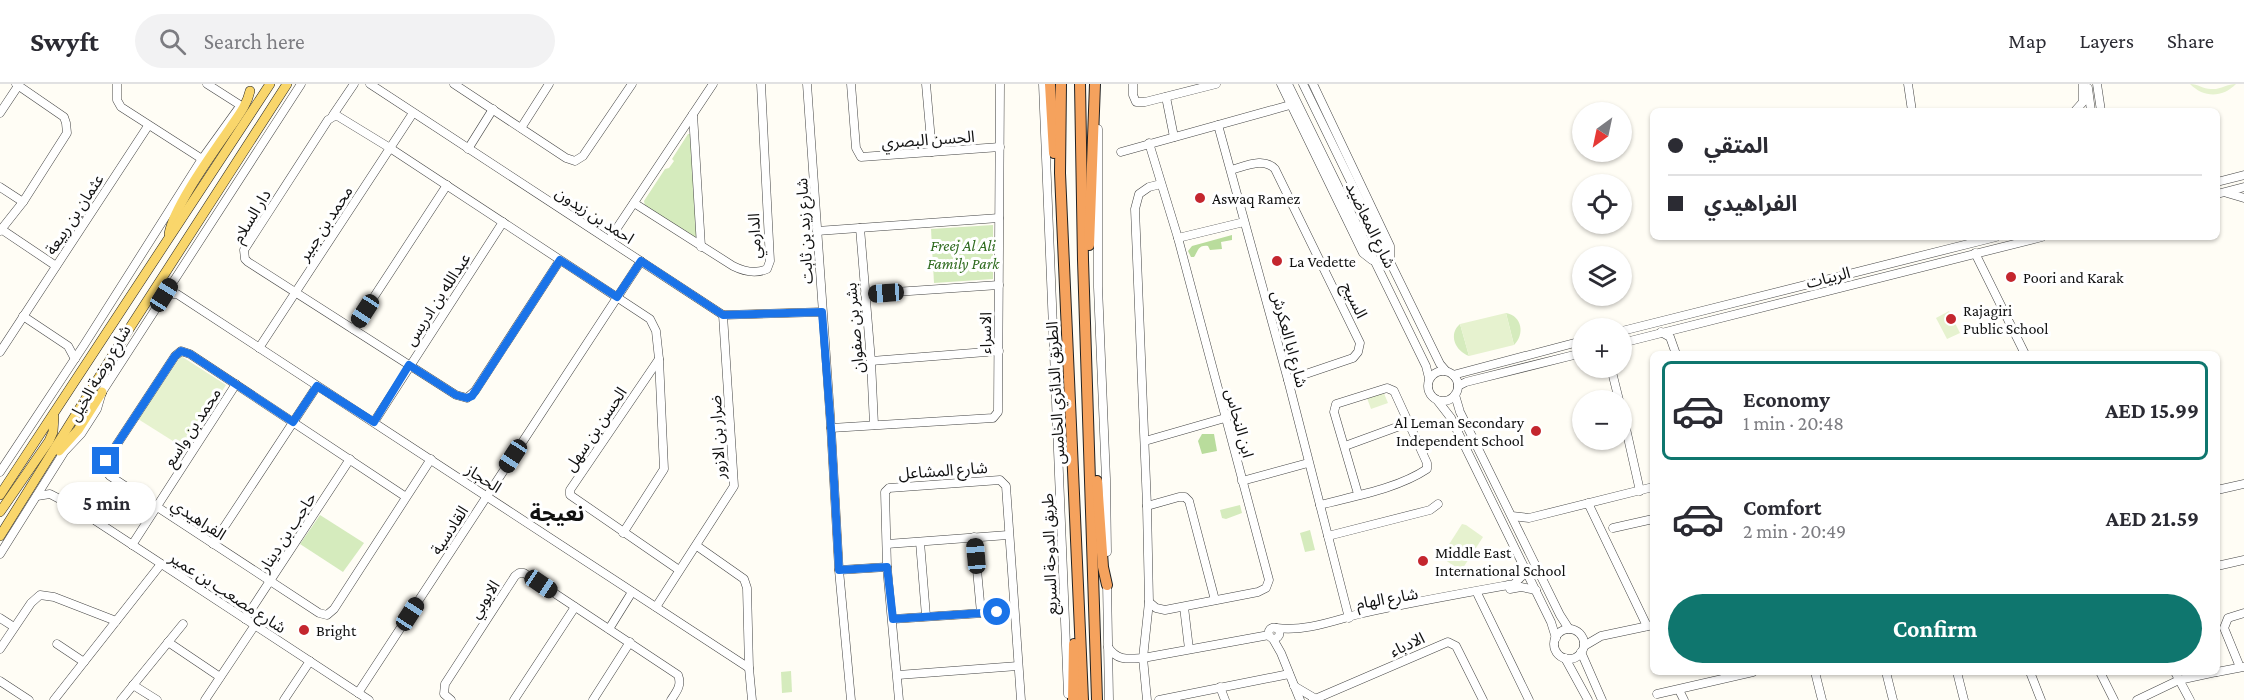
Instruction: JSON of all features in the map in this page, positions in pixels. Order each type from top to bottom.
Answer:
[{"type":"highway","points":[[1050,84],[1054,154],[1060,173]]},
{"type":"highway","name":"الطريق الدائري الخامس","points":[[1060,84],[1060,173],[1083,700]]},
{"type":"highway","name":"الطريق الدائري الخامس","points":[[1080,84],[1083,260],[1097,700]]},
{"type":"highway","points":[[1083,260],[1090,236],[1096,84]]},
{"type":"highway","points":[[1089,450],[1096,463],[1102,567],[1107,585]]},
{"type":"highway","points":[[1071,700],[1078,575]]},
{"type":"main road","name":"شارع روضة الخيل","points":[[0,495],[270,84]]},
{"type":"main road","name":"شارع روضة الخيل","points":[[0,536],[131,326],[287,84]]},
{"type":"main road","points":[[168,241],[175,215],[247,102],[253,87]]},
{"type":"main road","points":[[26,493],[40,479],[66,442],[78,430],[102,392]]},
{"type":"main road","points":[[0,512],[49,441],[53,432],[54,415]]},
{"type":"street","points":[[117,84],[117,100],[121,107],[202,159]]},
{"type":"street","points":[[207,84],[240,105]]},
{"type":"street","name":"شارع روضة الخيل","points":[[0,554],[64,452],[81,434],[97,409],[102,392],[173,279],[301,84]]},
{"type":"street","points":[[354,84],[333,115],[342,117],[447,185],[650,319],[654,324],[659,359],[664,469],[623,532]]},
{"type":"street","name":"احمد بن زيدون","points":[[370,84],[723,315]]},
{"type":"street","points":[[454,84],[566,158],[575,161],[579,160],[632,84]]},
{"type":"street","points":[[466,92],[471,84]]},
{"type":"street","points":[[521,128],[549,84]]},
{"type":"street","points":[[609,240],[713,84]]},
{"type":"street","name":"الدارمي","points":[[634,203],[701,247],[742,270],[762,272],[767,269],[770,264],[761,84]]},
{"type":"street","name":"شارع زيد بن ثابت","points":[[807,84],[839,570],[851,700]]},
{"type":"street","name":"الحسن البصري","points":[[851,84],[856,148],[861,157],[1000,147]]},
{"type":"street","points":[[926,84],[932,152]]},
{"type":"street","name":"الاسراء","points":[[831,428],[993,418],[999,410],[1000,84]]},
{"type":"street","name":"طريق الدوحة السريع","points":[[1043,84],[1071,700]]},
{"type":"street","points":[[1096,84],[1098,287],[1106,479],[1109,700]]},
{"type":"street","points":[[1133,84],[1136,102],[1167,98],[1216,84]]},
{"type":"street","points":[[1281,84],[1363,253],[1374,261]]},
{"type":"street","name":"شارع المعاضيد","points":[[1288,84],[1430,378]]},
{"type":"street","name":"شارع المعاضيد","points":[[1303,84],[1440,364],[1450,373]]},
{"type":"street","points":[[1313,84],[1390,246],[1390,261]]},
{"type":"street","points":[[1908,84],[1912,108]]},
{"type":"street","points":[[2078,108],[2084,99],[2085,84]]},
{"type":"street","points":[[2085,84],[2090,108]]},
{"type":"street","points":[[2097,84],[2103,106]]},
{"type":"street","points":[[0,113],[17,85],[64,117],[67,133],[23,202],[0,230],[56,266]]},
{"type":"street","name":"شارع روضة الخيل","points":[[0,472],[202,159],[253,87]]},
{"type":"street","points":[[1167,98],[1174,137]]},
{"type":"street","points":[[1121,152],[1290,105]]},
{"type":"street","points":[[468,149],[493,109]]},
{"type":"street","name":"محمد بن جبير","points":[[259,348],[413,112]]},
{"type":"street","points":[[693,114],[701,247]]},
{"type":"street","name":"دار السلام","points":[[333,115],[244,250],[245,259],[409,365],[456,395],[467,398],[472,396],[560,260]]},
{"type":"street","name":"شارع ابا العكرش","points":[[1218,125],[1349,618]]},
{"type":"street","name":"عثمان بن ربيعة","points":[[0,352],[148,126]]},
{"type":"street","name":"ابن النحاس","points":[[1149,143],[1178,238],[1269,580],[1266,588],[1258,592],[1184,607],[1165,610],[1156,608],[1149,602]]},
{"type":"street","name":"السيج","points":[[1231,170],[1262,163],[1270,164],[1275,170],[1360,343],[1358,352],[1353,358],[1287,380]]},
{"type":"street","points":[[1342,163],[1353,169]]},
{"type":"street","points":[[2220,181],[2244,175]]},
{"type":"street","points":[[1147,700],[1143,658],[1149,602],[1147,506],[1135,209],[1139,194],[1149,187],[1161,184]]},
{"type":"street","points":[[353,329],[447,185]]},
{"type":"street","points":[[0,187],[23,202]]},
{"type":"street","points":[[2220,193],[2244,187]]},
{"type":"street","points":[[2220,193],[2244,198]]},
{"type":"street","points":[[818,231],[999,218]]},
{"type":"street","name":"عبدالله بن ادريس","points":[[374,422],[503,222]]},
{"type":"street","points":[[1178,238],[1244,222]]},
{"type":"street","name":"بشر بن صفوان","points":[[860,228],[874,425]]},
{"type":"street","name":"الربيات","points":[[1632,329],[1984,240]]},
{"type":"street","name":"الربيات","points":[[1632,340],[2030,240]]},
{"type":"street","points":[[1976,253],[2024,351]]},
{"type":"street","name":"القادسية","points":[[358,693],[641,261]]},
{"type":"street","points":[[164,295],[177,294],[173,279]]},
{"type":"street","points":[[865,294],[999,285]]},
{"type":"street","name":"الحجاز","points":[[177,294],[748,668]]},
{"type":"street","points":[[723,315],[822,312]]},
{"type":"street","name":"ضرار بن الازور","points":[[656,607],[734,486],[723,315]]},
{"type":"street","points":[[23,316],[68,346],[75,359]]},
{"type":"street","points":[[1673,341],[1679,328]]},
{"type":"street","points":[[1661,332],[1670,337],[1675,351]]},
{"type":"street","points":[[1572,343],[1450,373],[1437,372],[1430,378],[1428,388],[1451,418],[1536,590],[1551,622],[1556,638],[1555,648],[1560,656],[1574,658],[1582,649],[1602,636]]},
{"type":"street","points":[[68,346],[84,345]]},
{"type":"street","name":"الفراهيدي","points":[[406,496],[190,354],[181,351],[177,353],[106,461],[104,469],[106,473],[270,582],[319,613],[327,615],[334,609],[431,459]]},
{"type":"street","points":[[871,361],[999,351]]},
{"type":"street","points":[[1437,400],[1447,400],[1466,381],[1572,355]]},
{"type":"street","name":"الحسن بن سهل","points":[[659,359],[570,490],[570,495],[679,570]]},
{"type":"street","points":[[1450,373],[1457,390],[1460,412],[1569,629],[1580,634],[1602,636],[1650,626],[1588,503]]},
{"type":"street","name":"محمد بن واسع","points":[[132,545],[236,384]]},
{"type":"street","points":[[213,544],[317,386]]},
{"type":"street","points":[[1320,504],[1358,494],[1390,485],[1427,469],[1427,463],[1394,391],[1387,388],[1336,404],[1334,412],[1358,494]]},
{"type":"street","points":[[1145,441],[1225,418]]},
{"type":"street","points":[[1345,446],[1408,423]]},
{"type":"street","points":[[1631,450],[1640,491]]},
{"type":"street","name":"حاجب بن دينار","points":[[245,619],[350,459]]},
{"type":"street","points":[[1242,481],[1308,463]]},
{"type":"street","name":"شارع مصعب بن عمير","points":[[50,474],[52,488],[73,506]]},
{"type":"street","name":"شارع المشاعل","points":[[899,700],[887,567],[884,495],[890,488],[1002,480],[1006,486],[1021,700]]},
{"type":"street","points":[[2220,489],[2244,484]]},
{"type":"street","points":[[1512,516],[1529,518],[1650,488]]},
{"type":"street","name":"شارع مصعب بن عمير","points":[[37,496],[50,494],[73,506],[369,700]]},
{"type":"street","points":[[1147,506],[1179,497],[1185,497],[1189,501],[1215,600]]},
{"type":"street","points":[[1328,536],[1430,510],[1438,504]]},
{"type":"street","points":[[1520,533],[1529,518]]},
{"type":"street","points":[[1613,528],[1650,520]]},
{"type":"street","points":[[887,544],[1008,535]]},
{"type":"street","points":[[974,537],[981,613]]},
{"type":"street","points":[[920,542],[926,616]]},
{"type":"street","points":[[696,546],[744,579],[747,588],[748,668],[752,700]]},
{"type":"street","points":[[2220,565],[2244,560]]},
{"type":"street","points":[[54,700],[161,564]]},
{"type":"street","points":[[839,570],[887,567]]},
{"type":"street","name":"شارع الهام","points":[[1124,660],[1258,636],[1276,635],[1514,584],[1521,577],[1524,567]]},
{"type":"street","name":"الايوبي","points":[[451,700],[444,694],[445,684],[514,576],[519,573],[525,573],[678,675],[681,681],[671,700]]},
{"type":"street","name":"شارع الهام","points":[[1349,618],[1521,587],[1536,590]]},
{"type":"street","points":[[609,629],[632,592]]},
{"type":"street","points":[[0,649],[31,603],[40,595],[54,597],[116,621]]},
{"type":"street","points":[[1478,595],[1529,700]]},
{"type":"street","points":[[514,700],[575,607]]},
{"type":"street","points":[[1184,607],[1189,649]]},
{"type":"street","points":[[893,619],[1014,611]]},
{"type":"street","points":[[2220,671],[2242,667],[2224,628],[2228,618],[2244,613]]},
{"type":"street","points":[[0,618],[14,627]]},
{"type":"street","points":[[121,700],[183,624]]},
{"type":"street","points":[[204,700],[255,625]]},
{"type":"street","points":[[1556,638],[1564,630],[1569,629]]},
{"type":"street","points":[[1580,634],[1582,649],[1602,700]]},
{"type":"street","points":[[1276,635],[1300,700]]},
{"type":"street","points":[[168,642],[220,677]]},
{"type":"street","points":[[593,700],[630,642]]},
{"type":"street","name":"الادباء","points":[[1315,699],[1448,642],[1456,646],[1480,699]]},
{"type":"street","points":[[57,644],[84,662]]},
{"type":"street","points":[[1107,646],[1114,655],[1124,660],[1114,667],[1108,678]]},
{"type":"street","points":[[1565,658],[1588,700]]},
{"type":"street","points":[[284,700],[310,662]]},
{"type":"street","points":[[898,675],[1018,666]]},
{"type":"street","points":[[1159,700],[1289,674]]},
{"type":"street","points":[[1657,694],[1733,675]]},
{"type":"street","points":[[1816,675],[1822,700]]},
{"type":"street","points":[[1887,675],[1893,700]]},
{"type":"street","points":[[1958,675],[1964,700]]},
{"type":"street","points":[[2031,675],[2042,700]]},
{"type":"street","points":[[2102,675],[2114,700]]},
{"type":"street","points":[[2137,700],[2177,676],[2190,700]]},
{"type":"street","points":[[0,681],[29,700]]},
{"type":"street","points":[[134,684],[157,700]]},
{"type":"street","points":[[1294,686],[1315,699]]},
{"type":"street","points":[[1220,687],[1226,700]]},
{"type":"street","points":[[1679,690],[1684,700]]},
{"type":"green space","points":[[2190,84],[2214,89],[2236,84],[2225,92],[2207,94]]},
{"type":"green space","points":[[688,134],[693,134],[697,241],[645,206],[644,201],[665,169],[669,168],[674,161],[672,159]]},
{"type":"green space","name":"Freej Al Ali Family Park","points":[[993,225],[993,279],[934,283],[931,229]]},
{"type":"green space","points":[[1232,235],[1232,240],[1221,242],[1222,249],[1210,250],[1208,246],[1202,246],[1194,257],[1191,257],[1188,251],[1192,246]]},
{"type":"green space","points":[[1949,311],[1960,333],[1947,339],[1936,318]]},
{"type":"green space","points":[[1506,313],[1516,318],[1520,326],[1520,336],[1514,345]]},
{"type":"green space","points":[[1506,313],[1514,345],[1469,356],[1460,324]]},
{"type":"green space","points":[[1460,324],[1469,356],[1460,350],[1455,342],[1454,333]]},
{"type":"green space","points":[[181,356],[226,385],[184,448],[138,419]]},
{"type":"green space","points":[[1383,391],[1388,403],[1371,409],[1367,398]]},
{"type":"green space","points":[[1202,434],[1214,434],[1217,451],[1202,454],[1198,441]]},
{"type":"green space","points":[[1240,505],[1242,513],[1226,519],[1222,518],[1220,510]]},
{"type":"green space","points":[[320,515],[364,543],[343,572],[300,544]]},
{"type":"green space","points":[[1462,524],[1483,537],[1461,571],[1441,557]]},
{"type":"green space","points":[[1310,530],[1315,550],[1305,552],[1300,533]]},
{"type":"green space","points":[[791,671],[792,692],[782,693],[781,672]]},
{"type":"place","name":"Aswaq Ramez","points":[[1200,198]]},
{"type":"place","name":"La Vedette","points":[[1277,261]]},
{"type":"place","name":"Poori and Karak","points":[[2011,277]]},
{"type":"place","name":"Rajagiri Public School","points":[[1951,319]]},
{"type":"place","name":"Al Leman Secondary Independent School","points":[[1536,431]]},
{"type":"place","name":"Middle East International School","points":[[1423,561]]},
{"type":"place","name":"Bright","points":[[304,630]]},
{"type":"district","name":"نعيجة","points":[[557,513]]},
{"type":"route","points":[[106,461],[177,353],[181,351],[190,354],[293,422],[317,386],[374,422],[409,365],[462,398],[472,396],[560,260],[617,297],[641,261],[723,315],[822,312],[839,570],[887,567],[893,619],[997,612]]}]
